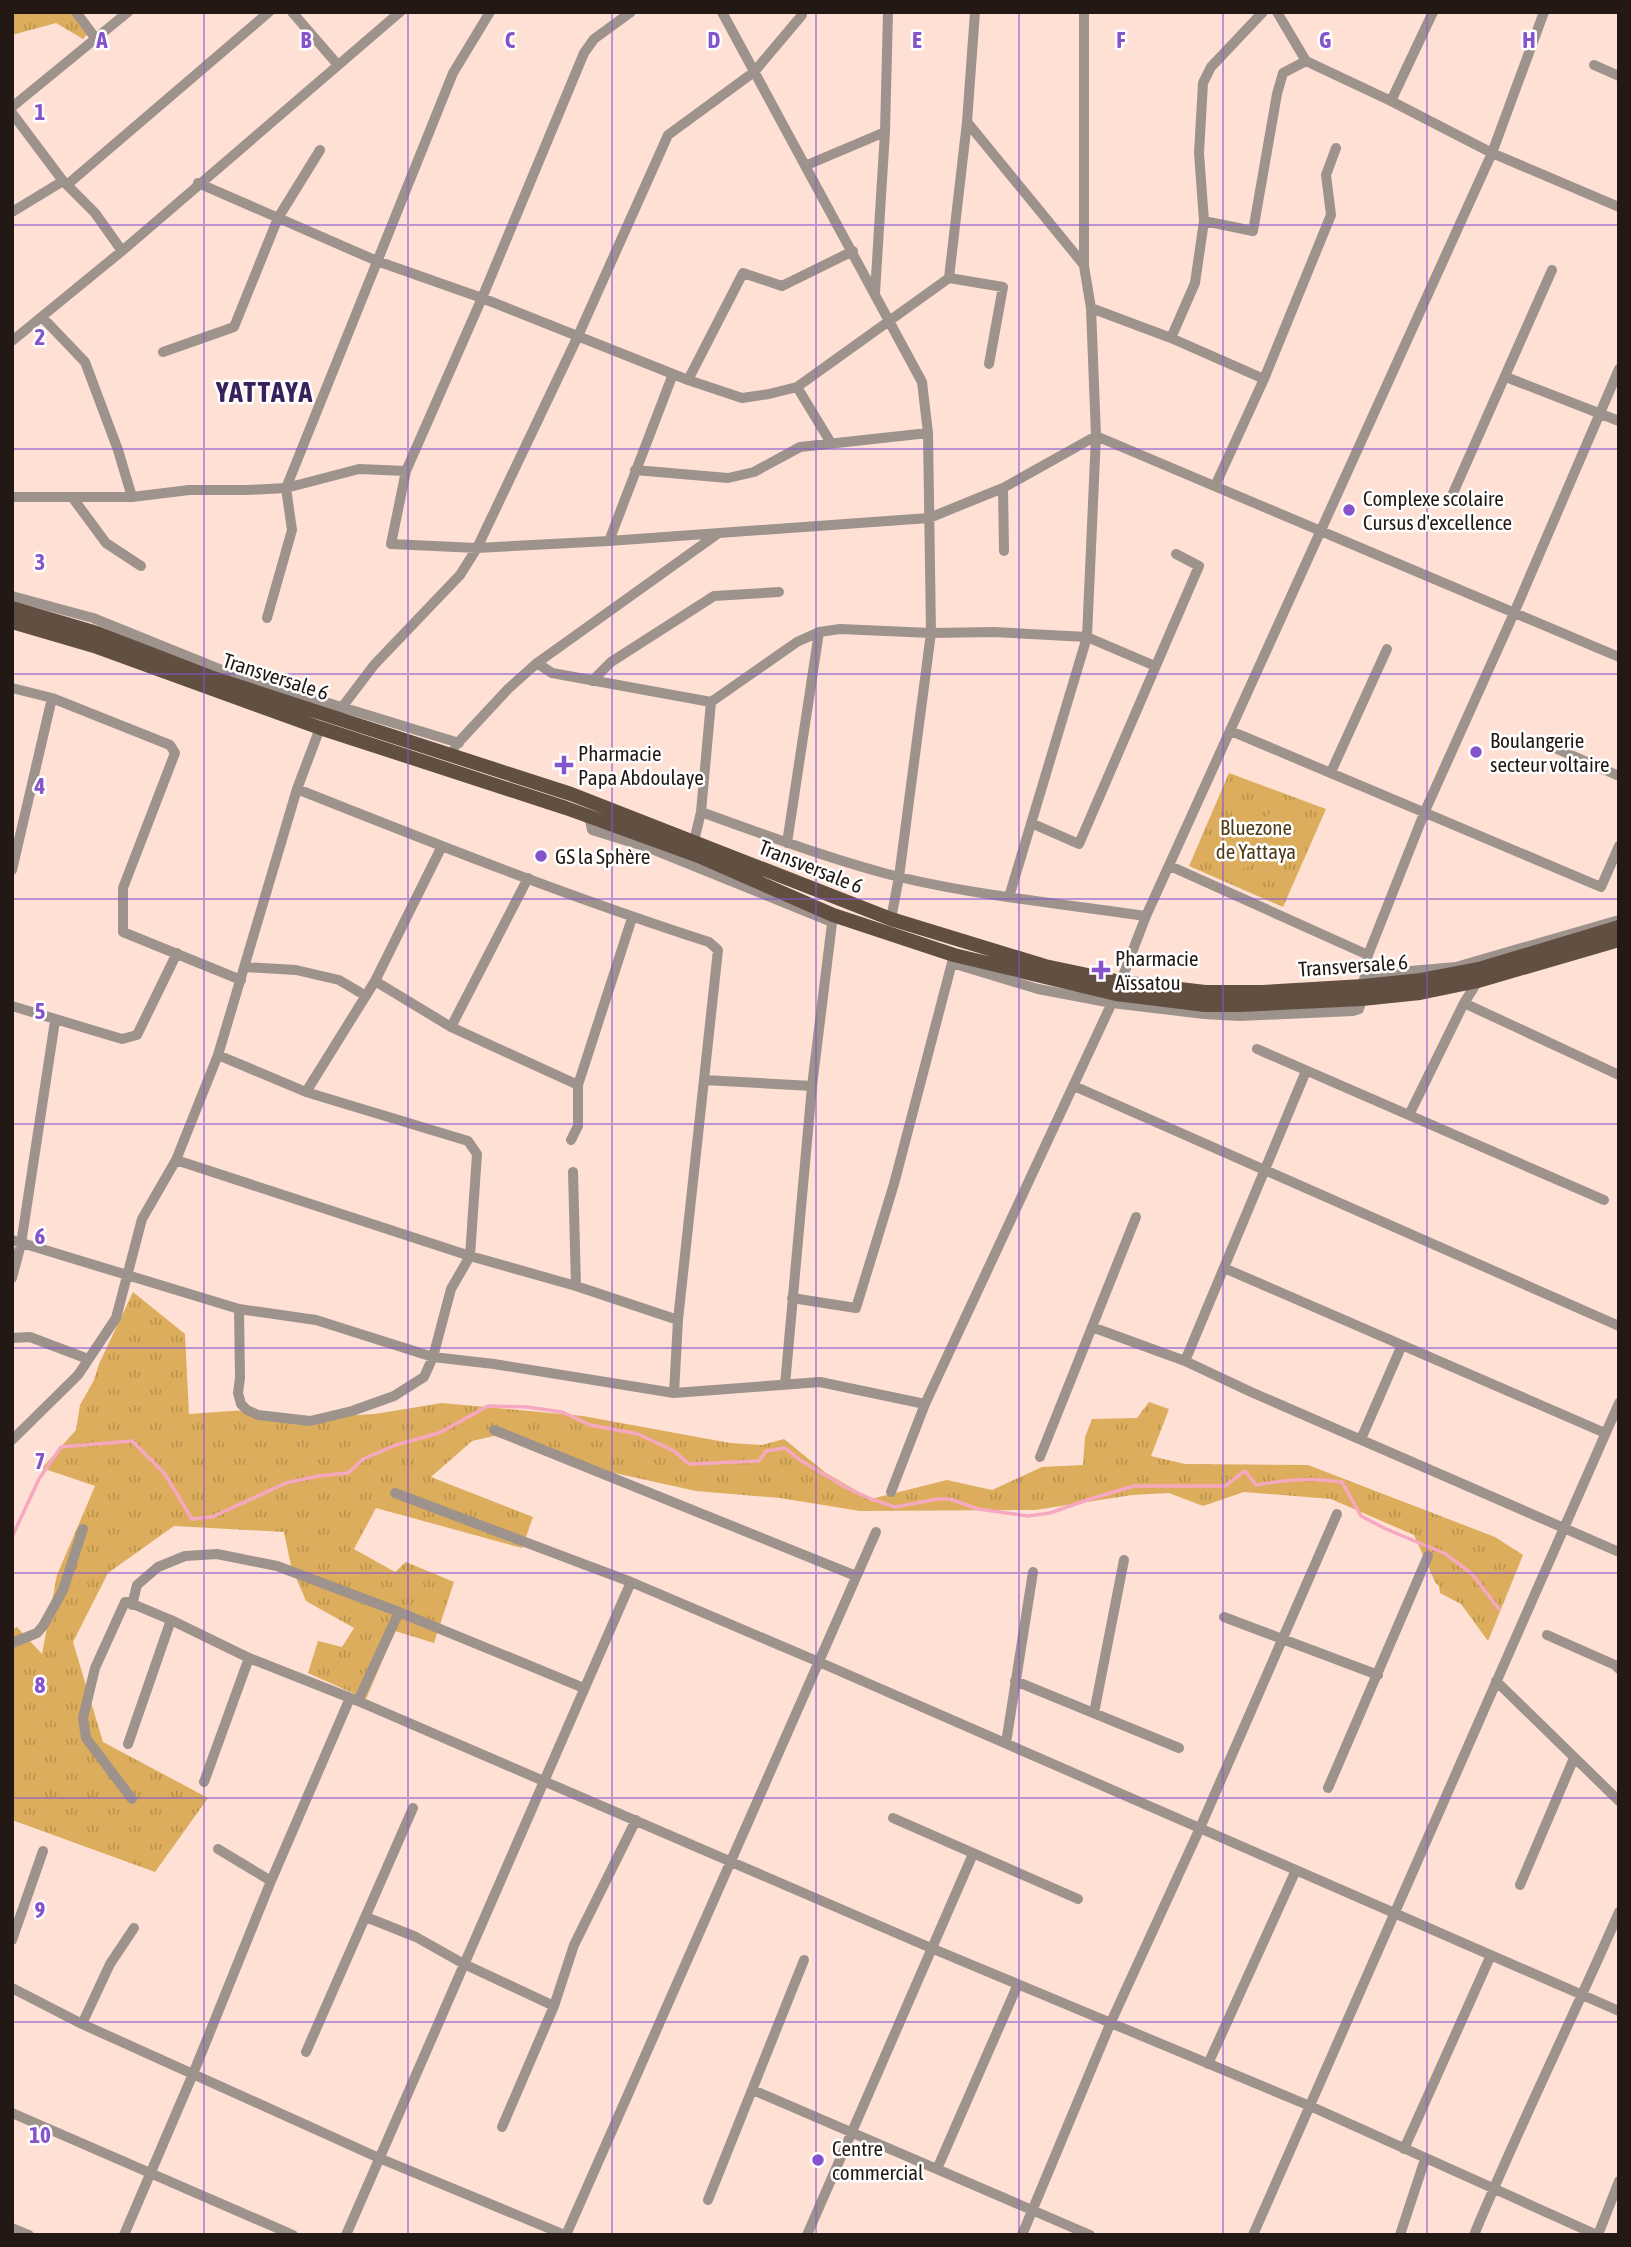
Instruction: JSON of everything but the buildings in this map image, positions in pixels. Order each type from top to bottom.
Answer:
[{"type":"main road","name":"Transversale 6","points":[[12,608],[97,633],[130,639],[332,717],[571,794],[891,919],[1045,966],[1117,993],[1262,992],[1421,981],[1479,969],[1619,926]]},
{"type":"main road","name":"Transversale 6","points":[[12,622],[94,646],[320,727],[589,816],[832,919],[953,959],[1117,993],[1240,1011],[1363,987],[1420,993],[1478,981],[1619,940]]},
{"type":"street","points":[[76,12],[96,39]]},
{"type":"street","points":[[12,212],[65,183],[269,12]]},
{"type":"street","points":[[292,12],[338,65]]},
{"type":"street","points":[[12,341],[122,251],[400,12]]},
{"type":"street","points":[[267,618],[292,530],[286,488],[453,73],[490,12]]},
{"type":"street","points":[[631,12],[594,39],[584,53],[482,298],[406,471],[391,544],[477,548],[929,518],[1003,488],[1096,436]]},
{"type":"street","points":[[722,12],[922,382],[928,433],[931,633],[899,877],[891,919]]},
{"type":"street","points":[[332,717],[374,665],[460,575],[477,548],[578,336],[667,135],[754,72],[802,12]]},
{"type":"street","points":[[875,296],[885,132],[888,12]]},
{"type":"street","points":[[950,278],[967,122],[975,12]]},
{"type":"street","points":[[1171,338],[1195,283],[1204,221],[1199,153],[1203,83],[1211,67],[1264,12]]},
{"type":"street","points":[[1277,12],[1306,61],[1492,153],[1619,207]]},
{"type":"street","points":[[1391,101],[1433,12]]},
{"type":"street","points":[[891,1492],[925,1404],[1117,993],[1146,916],[1492,153],[1544,12]]},
{"type":"street","points":[[1009,897],[1087,637],[1096,436],[1091,308],[1084,265],[1086,13]]},
{"type":"street","points":[[12,107],[124,14]]},
{"type":"street","points":[[1204,221],[1253,231],[1283,73],[1306,61]]},
{"type":"street","points":[[1594,65],[1619,76]]},
{"type":"street","points":[[12,113],[65,183],[95,213],[122,251]]},
{"type":"street","points":[[967,122],[1084,265]]},
{"type":"street","points":[[807,165],[885,132]]},
{"type":"street","points":[[1215,486],[1264,379],[1331,215],[1326,175],[1336,148]]},
{"type":"street","points":[[163,352],[234,327],[278,218],[320,150]]},
{"type":"street","points":[[198,183],[377,261],[482,298],[688,380],[742,398],[797,387],[950,278],[1003,287],[989,364]]},
{"type":"street","points":[[688,380],[743,273],[782,286],[853,251]]},
{"type":"street","points":[[1450,500],[1552,270]]},
{"type":"street","points":[[1091,308],[1171,338],[1264,379]]},
{"type":"street","points":[[42,317],[85,362],[114,437],[132,497]]},
{"type":"street","points":[[1619,369],[1425,811],[1368,955],[1363,987],[1456,967],[1619,920]]},
{"type":"street","points":[[609,541],[673,374]]},
{"type":"street","points":[[1506,377],[1619,421]]},
{"type":"street","points":[[797,387],[831,443]]},
{"type":"street","points":[[635,470],[728,478],[754,472],[800,447],[928,433]]},
{"type":"street","points":[[1096,436],[1619,657]]},
{"type":"street","points":[[12,497],[132,497],[189,490],[247,491],[286,488],[359,469],[406,471]]},
{"type":"street","points":[[1003,488],[1004,551]]},
{"type":"street","points":[[72,497],[106,543],[141,566]]},
{"type":"street","points":[[446,752],[459,743],[508,689],[537,663],[719,533]]},
{"type":"street","points":[[1031,822],[1079,844],[1199,566],[1176,554]]},
{"type":"street","points":[[592,681],[611,662],[713,596],[779,592]]},
{"type":"street","points":[[12,596],[93,618],[130,639]]},
{"type":"street","points":[[537,663],[552,673],[711,702],[797,642],[819,632],[840,629],[1087,637],[1155,666]]},
{"type":"street","points":[[787,843],[819,632]]},
{"type":"street","points":[[1331,772],[1387,649]]},
{"type":"street","points":[[242,682],[343,706],[459,743]]},
{"type":"street","points":[[12,688],[52,698],[170,745],[175,753],[123,888],[122,932],[241,980]]},
{"type":"street","points":[[12,870],[52,698]]},
{"type":"street","points":[[694,841],[701,812],[711,702]]},
{"type":"street","points":[[12,1440],[78,1375],[116,1318],[142,1219],[176,1160],[218,1055],[297,789],[320,727]]},
{"type":"street","points":[[1231,731],[1601,887],[1619,846]]},
{"type":"street","points":[[1548,745],[1619,776]]},
{"type":"street","points":[[297,789],[632,918],[709,942],[718,950],[678,1320],[674,1393]]},
{"type":"street","points":[[701,812],[787,843],[899,877],[1009,897],[1146,916]]},
{"type":"street","points":[[306,1092],[376,981],[442,846]]},
{"type":"street","points":[[1170,866],[1368,955]]},
{"type":"street","points":[[451,1027],[528,878]]},
{"type":"street","points":[[571,1140],[578,1126],[578,1085],[632,918]]},
{"type":"street","points":[[785,1385],[812,1086],[832,919]]},
{"type":"street","points":[[12,1006],[122,1039],[136,1035],[177,953]]},
{"type":"street","points":[[792,1298],[856,1308],[894,1184],[953,959]]},
{"type":"street","points":[[245,967],[296,970],[338,980],[366,996]]},
{"type":"street","points":[[376,981],[451,1027],[578,1085]]},
{"type":"street","points":[[1409,1115],[1464,1003],[1478,981]]},
{"type":"street","points":[[1464,1003],[1619,1074]]},
{"type":"street","points":[[12,1278],[55,1021]]},
{"type":"street","points":[[1257,1049],[1604,1200]]},
{"type":"street","points":[[218,1055],[306,1092],[468,1142],[477,1154],[470,1256],[450,1289],[433,1357],[424,1377],[394,1396],[352,1411],[310,1421],[258,1415],[241,1404],[238,1393],[239,1309]]},
{"type":"street","points":[[1185,1361],[1306,1071]]},
{"type":"street","points":[[704,1080],[812,1086]]},
{"type":"street","points":[[1074,1086],[1619,1326]]},
{"type":"street","points":[[176,1160],[470,1256],[576,1286],[678,1320]]},
{"type":"street","points":[[573,1172],[576,1286]]},
{"type":"street","points":[[1040,1457],[1136,1217]]},
{"type":"street","points":[[17,1242],[239,1309],[316,1320],[433,1357],[674,1393],[820,1382],[925,1404]]},
{"type":"street","points":[[1224,1268],[1605,1433]]},
{"type":"street","points":[[1092,1326],[1185,1361],[1619,1552]]},
{"type":"street","points":[[12,1338],[30,1337],[89,1359]]},
{"type":"street","points":[[1361,1439],[1402,1345]]},
{"type":"street","points":[[1253,2235],[1619,1403]]},
{"type":"street","points":[[494,1430],[856,1576]]},
{"type":"street","points":[[395,1493],[631,1582],[819,1661],[1619,2011]]},
{"type":"street","points":[[1022,2235],[1111,2022],[1200,1828],[1337,1514]]},
{"type":"street","points":[[12,1643],[37,1633],[43,1626],[63,1590],[83,1529]]},
{"type":"street","points":[[12,1988],[82,2024],[379,2158],[566,2235],[876,1532]]},
{"type":"street","points":[[132,1605],[137,1584],[158,1567],[185,1556],[217,1553],[277,1566],[399,1612],[584,1688]]},
{"type":"street","points":[[1328,1788],[1428,1556]]},
{"type":"street","points":[[1094,1713],[1124,1560]]},
{"type":"street","points":[[1006,1744],[1033,1572]]},
{"type":"street","points":[[346,2235],[631,1582]]},
{"type":"street","points":[[132,1799],[86,1738],[83,1718],[95,1668],[125,1602],[171,1620],[249,1658],[354,1700],[931,1948],[1310,2106],[1598,2235],[1619,2181]]},
{"type":"street","points":[[124,2235],[271,1881],[354,1700],[399,1612]]},
{"type":"street","points":[[1224,1617],[1378,1675]]},
{"type":"street","points":[[128,1744],[171,1620]]},
{"type":"street","points":[[1547,1635],[1617,1663]]},
{"type":"street","points":[[204,1782],[249,1658]]},
{"type":"street","points":[[1015,1681],[1179,1748]]},
{"type":"street","points":[[1496,1681],[1619,1801]]},
{"type":"street","points":[[1520,1885],[1574,1758]]},
{"type":"street","points":[[306,2052],[413,1808]]},
{"type":"street","points":[[893,1818],[1078,1899]]},
{"type":"street","points":[[502,2127],[554,2006],[574,1945],[636,1820]]},
{"type":"street","points":[[218,1849],[271,1881]]},
{"type":"street","points":[[12,1940],[43,1851]]},
{"type":"street","points":[[807,2235],[973,1854]]},
{"type":"street","points":[[1208,2064],[1296,1870]]},
{"type":"street","points":[[1474,2235],[1619,1912]]},
{"type":"street","points":[[366,1917],[416,1937],[464,1964],[554,2006]]},
{"type":"street","points":[[82,2024],[110,1964],[134,1928]]},
{"type":"street","points":[[1404,2149],[1491,1955]]},
{"type":"street","points":[[708,2200],[804,1960]]},
{"type":"street","points":[[937,2169],[1018,1984]]},
{"type":"street","points":[[753,2090],[1090,2235]]},
{"type":"street","points":[[12,2113],[293,2235]]},
{"type":"street","points":[[1400,2235],[1424,2159]]},
{"type":"street","points":[[12,2228],[30,2235]]},
{"type":"green space","points":[[12,12],[76,12],[90,31],[83,39],[56,23],[12,35]]},
{"type":"green space","name":"Bluezone de Yattaya","points":[[1229,773],[1326,809],[1283,907],[1189,866]]},
{"type":"green space","points":[[1274,812],[1290,848],[1230,875],[1214,840]]},
{"type":"green space","points":[[133,1292],[185,1334],[189,1414],[246,1410],[306,1418],[375,1414],[442,1403],[583,1416],[730,1443],[762,1445],[784,1439],[826,1473],[871,1499],[947,1480],[992,1490],[1042,1467],[1083,1465],[1085,1437],[1092,1419],[1137,1418],[1149,1402],[1169,1409],[1151,1456],[1185,1464],[1308,1465],[1495,1537],[1523,1555],[1488,1641],[1461,1604],[1440,1593],[1414,1535],[1331,1499],[1244,1492],[1203,1506],[1169,1493],[1132,1495],[1035,1510],[860,1511],[780,1498],[696,1491],[610,1472],[545,1448],[494,1436],[472,1441],[431,1477],[533,1517],[522,1548],[376,1508],[354,1549],[395,1572],[406,1562],[454,1582],[434,1643],[395,1631],[366,1699],[308,1673],[318,1641],[342,1647],[354,1628],[306,1601],[291,1566],[284,1532],[174,1526],[108,1573],[73,1642],[103,1742],[208,1798],[155,1872],[12,1820],[12,1630],[17,1627],[42,1654],[57,1575],[95,1486],[42,1468],[76,1430],[80,1405]]},
{"type":"waterway","points":[[12,1537],[39,1479],[61,1447],[132,1441],[165,1474],[192,1519],[212,1517],[286,1483],[348,1473],[363,1459],[396,1445],[439,1433],[488,1406],[527,1407],[562,1412],[590,1425],[638,1434],[674,1451],[689,1464],[759,1461],[766,1451],[785,1448],[845,1487],[895,1507],[950,1499],[978,1509],[1028,1516],[1050,1513],[1134,1486],[1225,1486],[1245,1471],[1256,1485],[1299,1480],[1342,1482],[1361,1516],[1446,1554],[1472,1574],[1499,1609]]},
{"type":"place","name":"Complexe scolaire Cursus d'excellence","points":[[1349,510]]},
{"type":"place","name":"Boulangerie secteur voltaire","points":[[1476,752]]},
{"type":"place","name":"Pharmacie Papa Abdoulaye","points":[[564,765]]},
{"type":"place","name":"GS la Sphère","points":[[541,856]]},
{"type":"place","name":"Pharmacie Aïssatou","points":[[1101,970]]},
{"type":"place","name":"Centre commercial","points":[[818,2160]]},
{"type":"district","name":"YATTAYA","points":[[265,392]]}]
